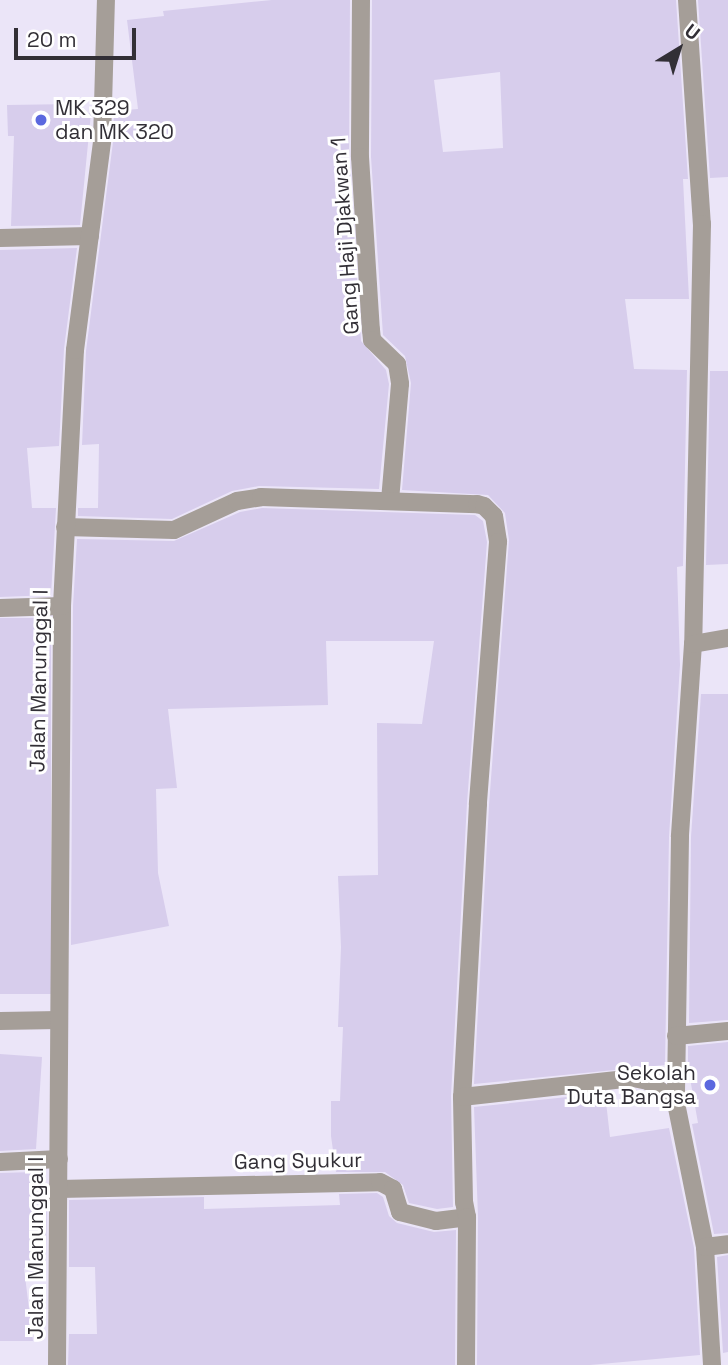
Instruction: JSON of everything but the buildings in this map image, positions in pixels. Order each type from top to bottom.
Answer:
[{"type":"street","name":"Jalan Manunggal I","points":[[57,1365],[62,606],[75,351],[102,141],[106,0]]},
{"type":"street","name":"Gang Haji Djakwan 1","points":[[361,0],[360,157],[372,340],[397,364],[400,384],[390,500]]},
{"type":"street","points":[[687,0],[702,224],[693,644],[680,837],[676,1103],[705,1247],[712,1365]]},
{"type":"street","points":[[0,238],[90,236]]},
{"type":"street","points":[[65,527],[174,530],[237,501],[252,498],[390,500],[484,506],[496,521],[499,542],[478,804],[462,1097],[464,1202],[467,1217],[466,1365]]},
{"type":"street","points":[[0,608],[62,606]]},
{"type":"street","points":[[693,644],[728,638]]},
{"type":"street","points":[[0,1021],[59,1020]]},
{"type":"street","points":[[676,1036],[728,1031]]},
{"type":"street","points":[[462,1097],[634,1078],[648,1081],[676,1103]]},
{"type":"street","points":[[0,1162],[59,1159]]},
{"type":"street","name":"Gang Syukur","points":[[59,1189],[380,1182],[393,1189],[400,1212],[436,1221],[467,1217]]},
{"type":"street","points":[[705,1247],[728,1244]]},
{"type":"place","name":"MK 329 dan MK 320","points":[[41,120]]},
{"type":"place","name":"Sekolah Duta Bangsa","points":[[710,1085]]}]
